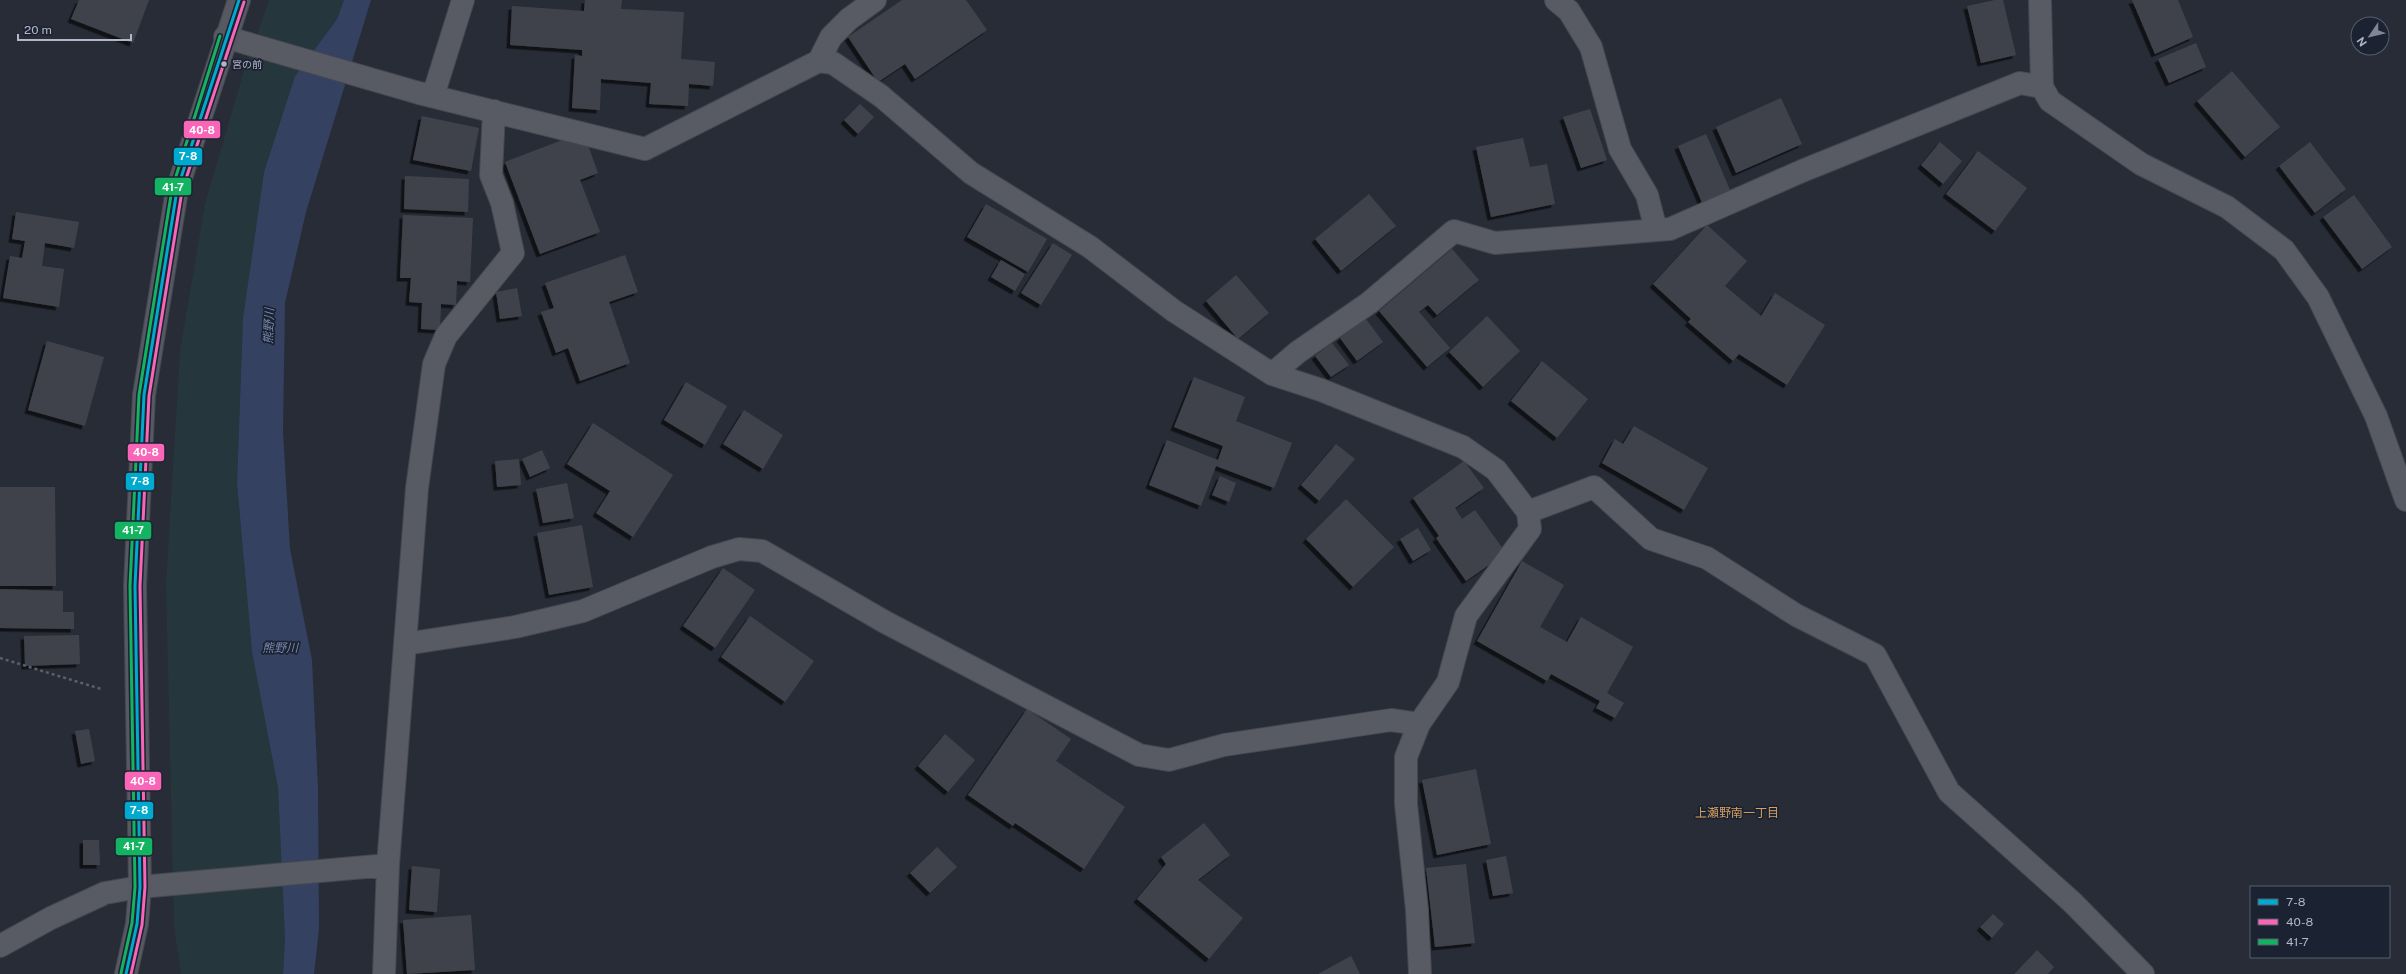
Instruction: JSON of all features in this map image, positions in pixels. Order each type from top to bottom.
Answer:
[{"type":"main road","points":[[126,974],[136,924],[140,887],[135,586],[144,395],[177,190],[225,37],[239,0]]},
{"type":"street","points":[[426,95],[463,0]]},
{"type":"street","points":[[820,62],[831,37],[849,19],[875,0]]},
{"type":"street","points":[[1556,0],[1569,12],[1591,47],[1620,149],[1647,195],[1656,230]]},
{"type":"street","points":[[2040,0],[2042,87],[2050,101],[2141,164],[2227,207],[2284,250],[2318,297],[2376,416],[2406,500]]},
{"type":"street","points":[[225,37],[426,95],[645,149],[820,62],[833,63],[881,96],[971,173],[1090,247],[1174,311],[1272,374],[1321,390],[1464,447],[1496,470],[1528,512],[1530,529],[1466,616],[1448,682],[1419,724],[1406,757],[1406,804],[1417,910],[1420,974]]},
{"type":"street","points":[[1272,374],[1298,352],[1369,303],[1454,231],[1496,243],[1670,229],[1709,214],[1802,171],[2020,83],[2042,87]]},
{"type":"street","points":[[384,974],[382,866],[405,644],[417,488],[434,364],[446,336],[513,253],[502,203],[491,175],[494,112]]},
{"type":"street","points":[[1528,512],[1594,487],[1651,539],[1707,558],[1796,615],[1875,655],[1949,792],[2072,902],[2143,974]]},
{"type":"street","points":[[405,644],[515,627],[583,611],[712,557],[739,549],[762,551],[885,622],[1138,755],[1169,760],[1224,745],[1391,720],[1419,724]]},
{"type":"street","points":[[0,946],[51,918],[105,893],[140,887],[170,886],[382,866]]},
{"type":"path","points":[[0,658],[101,689]]},
{"type":"shaded area","points":[[269,0],[344,0],[337,19],[295,76],[264,172],[243,318],[237,483],[252,652],[278,788],[285,939],[283,974],[181,974],[174,926],[166,584],[180,351],[205,204],[243,74]]},
{"type":"water","name":"熊野川","points":[[344,0],[371,0],[306,212],[285,303],[283,431],[290,549],[312,660],[318,788],[319,929],[314,974],[283,974],[285,939],[278,788],[252,652],[237,483],[243,318],[264,172],[295,76],[337,19]]},
{"type":"building","points":[[79,0],[149,0],[133,43],[71,19]]},
{"type":"building","points":[[585,0],[622,0],[621,9],[684,12],[681,59],[715,62],[713,86],[689,84],[688,106],[649,104],[651,83],[601,79],[600,110],[572,108],[575,55],[582,56],[582,50],[510,45],[512,6],[584,11]]},
{"type":"building","points":[[902,0],[966,0],[987,30],[915,79],[905,64],[878,82],[848,37]]},
{"type":"building","points":[[1995,0],[2003,0],[2016,55],[1981,63],[1967,6]]},
{"type":"building","points":[[2132,0],[2178,0],[2193,37],[2155,54]]},
{"type":"building","points":[[2196,43],[2206,67],[2169,83],[2158,59]]},
{"type":"building","points":[[2232,71],[2280,127],[2245,157],[2197,101]]},
{"type":"building","points":[[1781,98],[1802,144],[1736,173],[1716,127]]},
{"type":"building","points":[[860,104],[874,117],[858,134],[844,120]]},
{"type":"building","points":[[1590,109],[1607,160],[1581,168],[1563,117]]},
{"type":"building","points":[[422,116],[479,128],[471,171],[413,160]]},
{"type":"building","points":[[1706,134],[1731,192],[1703,205],[1678,146]]},
{"type":"building","points":[[1523,138],[1530,167],[1547,164],[1555,204],[1491,217],[1476,147]]},
{"type":"building","points":[[565,139],[588,145],[598,173],[580,180],[600,232],[540,254],[505,162]]},
{"type":"building","points":[[1940,142],[1962,161],[1943,184],[1921,165]]},
{"type":"building","points":[[2310,142],[2346,189],[2315,213],[2279,166]]},
{"type":"building","points":[[1978,151],[2027,188],[1995,231],[1946,194]]},
{"type":"building","points":[[405,176],[469,179],[468,212],[404,209]]},
{"type":"building","points":[[1369,194],[1396,226],[1341,271],[1315,239]]},
{"type":"building","points":[[2354,195],[2392,247],[2362,269],[2323,217]]},
{"type":"building","points":[[986,204],[1047,239],[1028,272],[967,237]]},
{"type":"building","points":[[16,212],[79,222],[74,248],[45,243],[42,266],[64,269],[59,307],[3,298],[10,256],[22,258],[25,241],[12,239]]},
{"type":"building","points":[[403,215],[473,218],[470,282],[457,281],[456,305],[441,304],[440,330],[421,329],[422,303],[409,302],[411,278],[400,278]]},
{"type":"building","points":[[1707,225],[1747,261],[1725,286],[1761,316],[1775,293],[1825,325],[1787,385],[1739,354],[1733,361],[1688,322],[1691,319],[1653,284]]},
{"type":"building","points":[[1053,243],[1072,255],[1041,305],[1021,293]]},
{"type":"building","points":[[1452,249],[1479,280],[1437,315],[1428,305],[1419,312],[1450,348],[1427,367],[1379,311]]},
{"type":"building","points":[[625,255],[638,292],[609,302],[630,363],[580,381],[568,348],[556,353],[541,312],[554,308],[545,283]]},
{"type":"building","points":[[1001,260],[1025,274],[1015,291],[991,277]]},
{"type":"building","points":[[1236,275],[1269,313],[1238,339],[1206,301]]},
{"type":"building","points":[[517,288],[522,316],[500,319],[496,292]]},
{"type":"building","points":[[1487,316],[1520,351],[1483,387],[1449,352]]},
{"type":"building","points":[[1366,319],[1383,342],[1357,361],[1340,338]]},
{"type":"building","points":[[47,341],[104,357],[85,426],[28,410]]},
{"type":"building","points":[[1332,343],[1349,365],[1331,377],[1315,356]]},
{"type":"building","points":[[1542,361],[1588,399],[1557,438],[1511,401]]},
{"type":"building","points":[[1194,377],[1245,397],[1236,421],[1292,443],[1274,488],[1216,466],[1201,506],[1149,485],[1167,440],[1218,460],[1223,446],[1174,427]]},
{"type":"building","points":[[686,382],[727,406],[705,445],[664,420]]},
{"type":"building","points":[[744,410],[783,435],[763,469],[723,444]]},
{"type":"building","points":[[593,423],[673,475],[633,537],[596,513],[610,491],[567,464]]},
{"type":"building","points":[[1634,426],[1708,468],[1684,510],[1602,463],[1615,439],[1623,444]]},
{"type":"building","points":[[1336,444],[1355,459],[1319,501],[1301,485]]},
{"type":"building","points":[[542,450],[550,468],[530,477],[522,459]]},
{"type":"building","points":[[519,459],[521,485],[497,487],[495,461]]},
{"type":"building","points":[[1464,461],[1484,488],[1455,508],[1462,519],[1475,510],[1506,553],[1466,581],[1436,538],[1439,536],[1413,498]]},
{"type":"building","points":[[1220,476],[1236,483],[1229,502],[1212,495]]},
{"type":"building","points":[[567,483],[574,518],[543,523],[536,489]]},
{"type":"building","points":[[0,487],[55,487],[56,586],[0,586]]},
{"type":"building","points":[[1346,499],[1394,547],[1353,587],[1306,539]]},
{"type":"building","points":[[582,525],[593,587],[549,595],[537,533]]},
{"type":"building","points":[[1418,528],[1431,550],[1413,561],[1400,539]]},
{"type":"building","points":[[1522,561],[1564,585],[1540,627],[1567,642],[1581,617],[1633,647],[1607,693],[1624,703],[1615,718],[1596,708],[1600,701],[1551,674],[1547,681],[1477,641]]},
{"type":"building","points":[[723,568],[755,590],[715,648],[683,626]]},
{"type":"building","points":[[0,589],[63,591],[63,612],[74,612],[74,629],[0,628]]},
{"type":"building","points":[[750,616],[814,661],[785,702],[721,657]]},
{"type":"building","points":[[79,635],[80,664],[25,666],[24,636]]},
{"type":"building","points":[[1027,709],[1071,739],[1056,761],[1125,807],[1084,869],[1015,823],[1013,826],[968,795]]},
{"type":"building","points":[[89,729],[95,761],[81,764],[75,731]]},
{"type":"building","points":[[945,734],[975,760],[948,792],[918,766]]},
{"type":"building","points":[[1476,769],[1491,844],[1437,855],[1422,780]]},
{"type":"building","points":[[1204,823],[1230,855],[1198,880],[1243,918],[1209,959],[1137,899],[1166,864],[1161,857]]},
{"type":"building","points":[[83,840],[99,840],[100,865],[83,865]]},
{"type":"building","points":[[937,847],[957,867],[930,893],[910,873]]},
{"type":"building","points":[[1506,856],[1513,893],[1493,896],[1486,860]]},
{"type":"building","points":[[1466,864],[1475,943],[1435,947],[1426,868]]},
{"type":"building","points":[[412,866],[440,869],[437,912],[409,910]]},
{"type":"building","points":[[1993,914],[2004,924],[1992,938],[1980,927]]},
{"type":"building","points":[[471,915],[475,970],[407,974],[403,920]]},
{"type":"building","points":[[2037,950],[2054,967],[2048,974],[2014,974]]},
{"type":"building","points":[[1351,956],[1360,974],[1318,974]]},
{"type":"transit line","name":"7-8","points":[[126,974],[137,924],[140,887],[135,586],[144,395],[177,190],[239,0]]},
{"type":"transit line","name":"40-8","points":[[131,974],[142,925],[145,887],[140,586],[149,396],[182,191],[244,2]]},
{"type":"transit line","name":"41-7","points":[[121,973],[132,923],[135,887],[130,586],[139,395],[172,189],[220,36]]},
{"type":"place","name":"宮の前","points":[[224,64]]},
{"type":"district","name":"上瀬野南一丁目","points":[[1737,813]]}]
